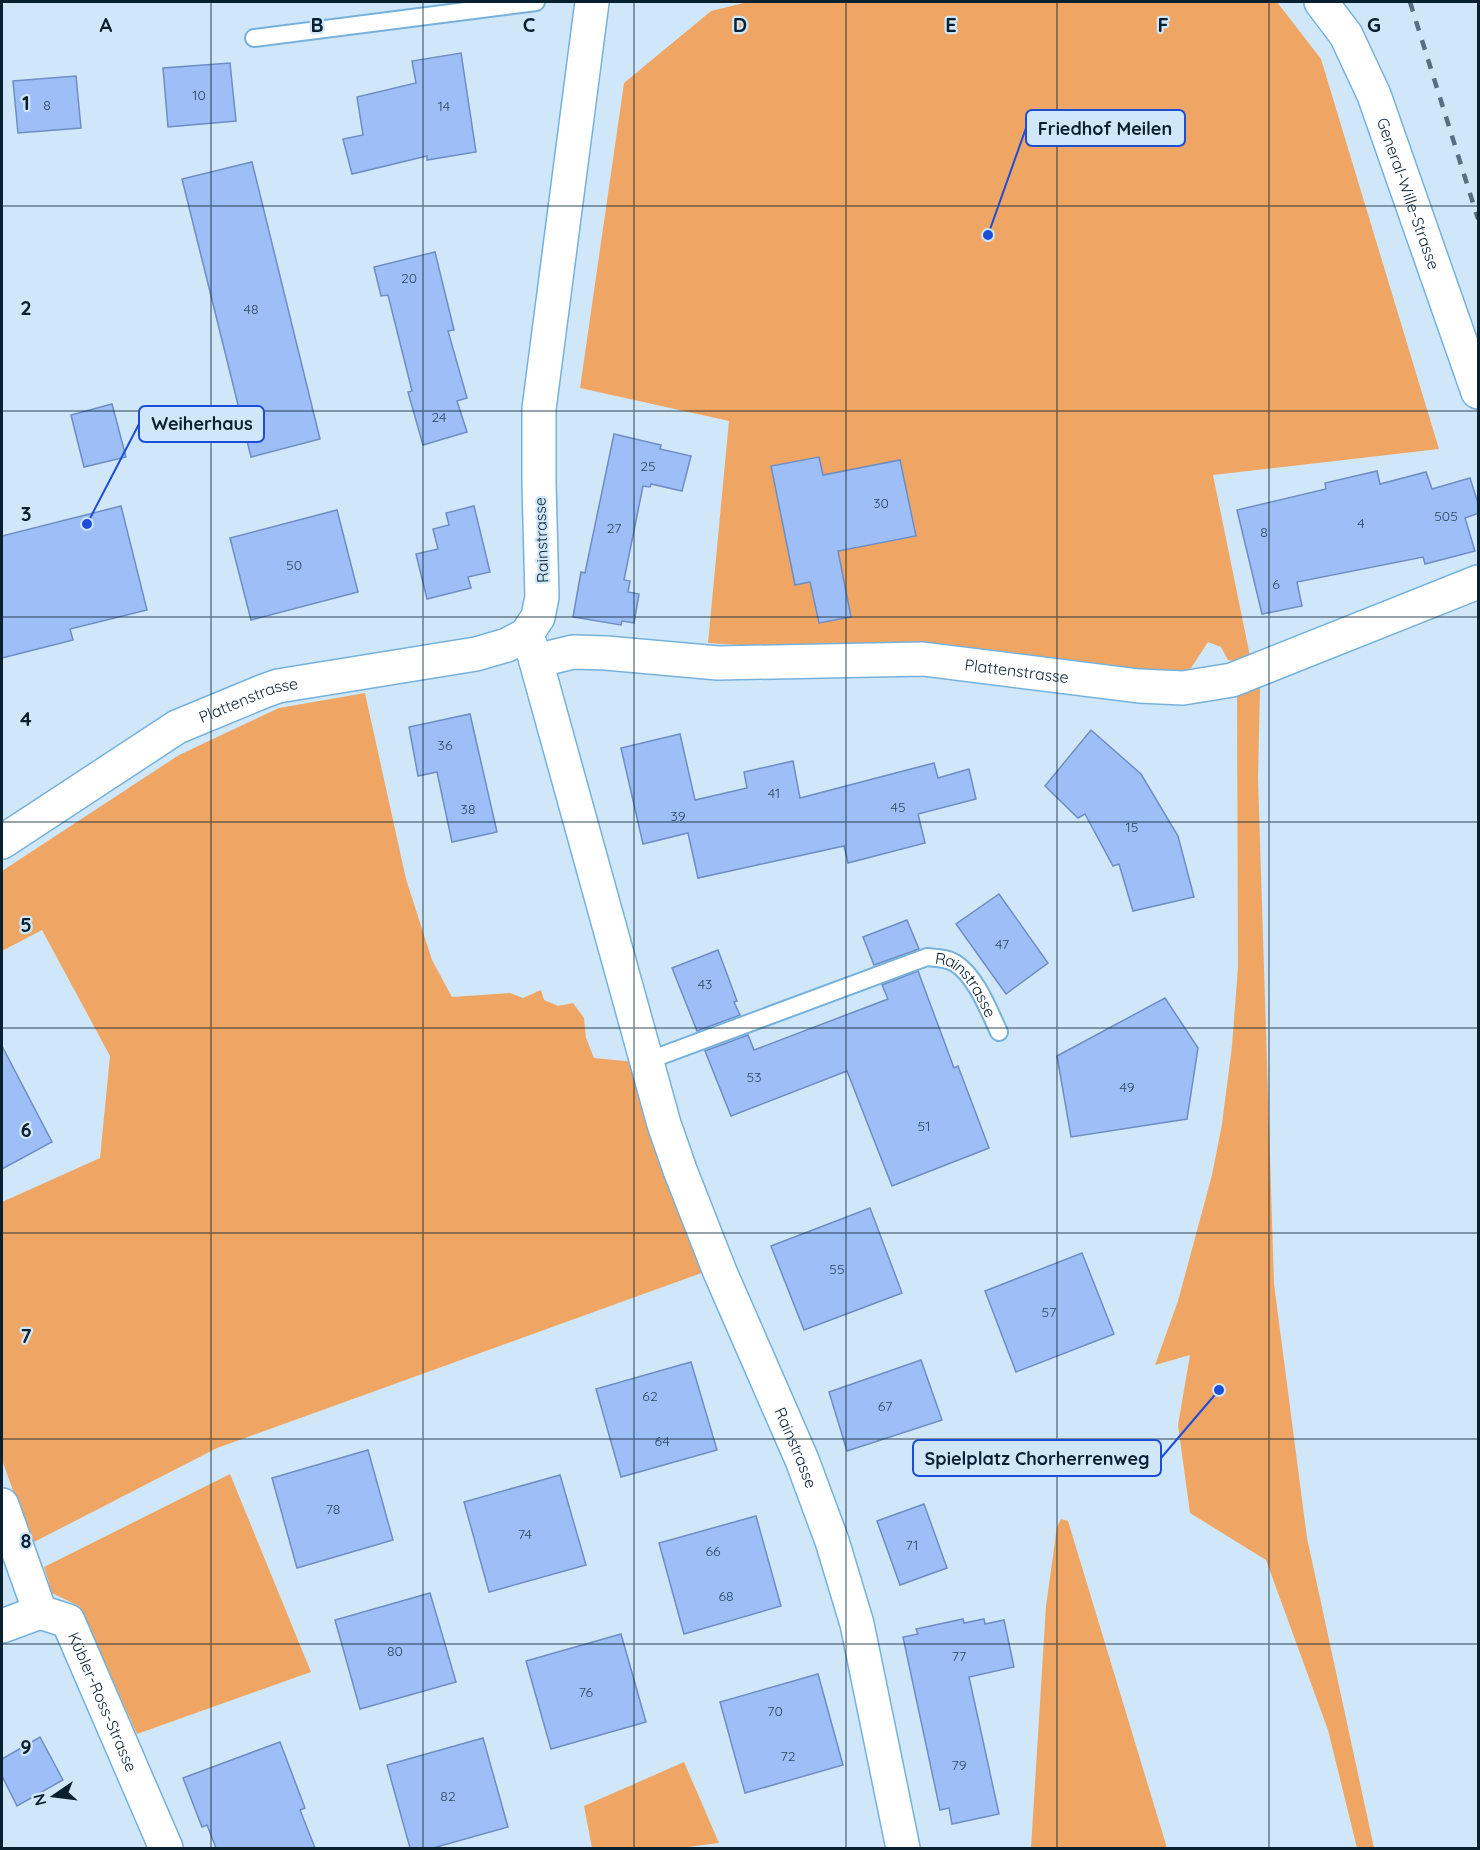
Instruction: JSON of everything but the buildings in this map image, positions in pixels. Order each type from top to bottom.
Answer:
[{"type":"street","name":"Rainstrasse","points":[[592,2],[539,409],[542,597],[531,648],[664,1124],[708,1244],[802,1460],[832,1541],[857,1624],[903,1848]]},
{"type":"street","name":"General-Wille-Strasse","points":[[1321,2],[1346,35],[1374,95],[1479,392]]},
{"type":"street","name":"Plattenstrasse","points":[[2,842],[177,727],[264,691],[278,686],[476,654],[507,645],[718,663],[923,659],[1139,686],[1182,688],[1232,680],[1479,582]]},
{"type":"street","points":[[2,1504],[40,1612],[2,1626]]},
{"type":"street","name":"Kübler-Ross-Strasse","points":[[40,1612],[68,1621],[166,1848]]},
{"type":"lane","points":[[254,38],[536,2]]},
{"type":"lane","name":"Rainstrasse","points":[[647,1061],[927,957],[941,958],[956,964],[969,976],[999,1032]]},
{"type":"shaded area","points":[[748,2],[1277,2],[1321,59],[1439,449],[1213,475],[1251,661],[1243,663],[1228,660],[1221,647],[1208,642],[1191,668],[1181,673],[708,643],[729,421],[580,388],[624,83],[711,11]]},
{"type":"shaded area","points":[[1257,684],[1260,689],[1258,778],[1274,1284],[1307,1538],[1374,1848],[1357,1848],[1328,1730],[1266,1560],[1190,1513],[1178,1425],[1190,1355],[1155,1365],[1178,1301],[1212,1175],[1222,1124],[1232,1046],[1238,967],[1237,691]]},
{"type":"shaded area","points":[[365,693],[406,879],[432,960],[452,997],[510,993],[523,998],[541,990],[544,1000],[558,1006],[573,1003],[584,1018],[586,1038],[594,1058],[635,1062],[707,1271],[217,1448],[32,1543],[2,1460],[2,1202],[100,1158],[110,1056],[42,930],[2,951],[2,871],[179,755],[279,708]]},
{"type":"shaded area","points":[[230,1474],[311,1672],[137,1734],[79,1606],[52,1593],[44,1567]]},
{"type":"shaded area","points":[[1061,1519],[1068,1521],[1167,1848],[1031,1848],[1046,1606],[1057,1527]]},
{"type":"shaded area","points":[[684,1762],[719,1843],[680,1848],[592,1848],[584,1806]]},
{"type":"railway","points":[[1410,2],[1478,219]]},
{"type":"place","name":"Friedhof Meilen","points":[[988,235]]},
{"type":"place","name":"Weiherhaus","points":[[87,524]]},
{"type":"place","name":"Spielplatz Chorherrenweg","points":[[1219,1390]]}]
